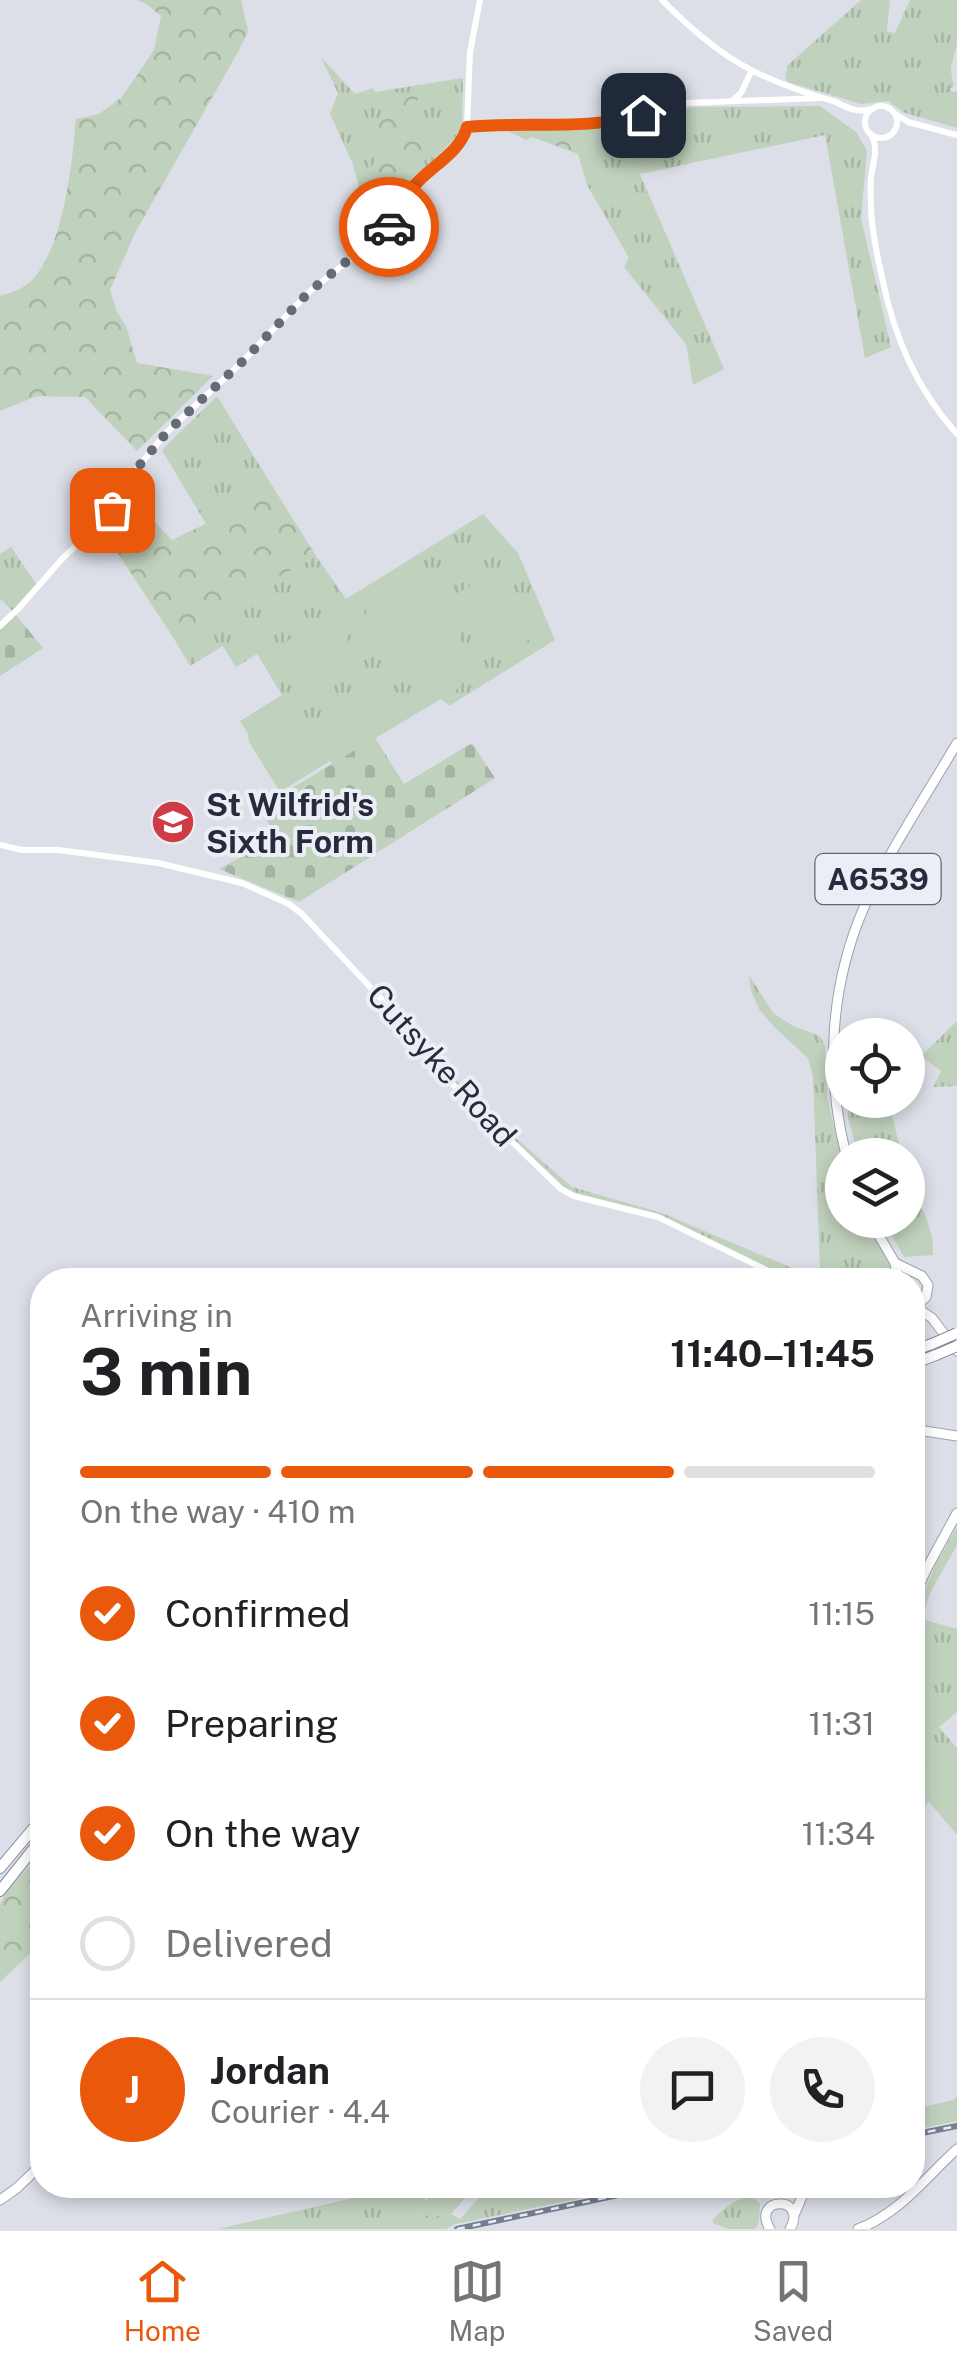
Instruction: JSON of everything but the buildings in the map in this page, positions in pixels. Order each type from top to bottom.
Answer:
[{"type":"highway","points":[[925,1355],[957,1333]]},
{"type":"highway","points":[[925,1350],[957,1348]]},
{"type":"highway","points":[[0,1868],[30,1832]]},
{"type":"highway","points":[[0,1890],[30,1853]]},
{"type":"main road","points":[[0,626],[106,517],[140,463],[167,432],[309,292],[387,230],[413,188],[464,137],[470,52],[480,0]]},
{"type":"main road","points":[[662,0],[718,52],[751,72],[848,108],[864,111],[884,106],[902,119],[957,136]]},
{"type":"main road","points":[[732,100],[741,93],[751,72]]},
{"type":"main road","points":[[467,127],[575,126],[623,120],[685,104],[821,98]]},
{"type":"main road","points":[[848,108],[878,138],[910,126],[922,126]]},
{"type":"main road","points":[[873,109],[865,123],[875,146],[871,213],[894,330],[924,393],[957,434]]},
{"type":"main road","points":[[875,160],[897,123],[892,111]]},
{"type":"main road","name":"A6539","points":[[843,1138],[834,1092],[834,1029],[846,959],[864,906],[886,862],[957,744]]},
{"type":"main road","name":"Cutsyke Road","points":[[0,846],[158,863],[225,878],[289,904],[386,1004],[446,1078],[560,1189],[658,1217],[762,1268]]},
{"type":"main road","points":[[880,1238],[896,1268]]},
{"type":"main road","points":[[895,1263],[904,1268]]},
{"type":"main road","points":[[925,1280],[932,1318]]},
{"type":"main road","points":[[925,1297],[928,1293]]},
{"type":"main road","points":[[925,1313],[957,1348]]},
{"type":"main road","points":[[925,1431],[957,1436]]},
{"type":"main road","points":[[925,1570],[957,1513]]},
{"type":"main road","points":[[925,2180],[957,2149]]},
{"type":"main road","points":[[0,2200],[30,2176]]},
{"type":"main road","points":[[770,2229],[762,2224],[770,2207],[790,2198]]},
{"type":"main road","points":[[858,2229],[907,2198]]},
{"type":"main road","points":[[782,2203],[791,2208],[793,2221],[802,2229]]},
{"type":"green space","points":[[136,0],[241,0],[248,31],[136,231],[110,290],[137,363],[213,376],[137,451],[85,397],[37,396],[0,411],[0,296],[30,282],[53,245],[65,202],[76,119],[99,114],[122,97],[154,50],[161,16]]},
{"type":"green space","points":[[861,0],[890,0],[887,31],[895,33],[910,0],[957,0],[957,44],[951,68],[954,86],[950,89],[957,91],[957,128],[905,113],[888,101],[861,104],[785,78],[788,65]]},
{"type":"green space","points":[[321,57],[355,94],[373,88],[375,92],[463,78],[462,131],[409,185],[384,219],[346,250],[359,232],[358,182],[330,114],[338,93]]},
{"type":"green space","points":[[417,84],[415,133],[426,150],[424,162],[409,185],[393,198],[384,219],[359,232],[358,182],[375,162],[371,128]]},
{"type":"green space","points":[[820,106],[856,132],[867,151],[861,218],[891,347],[865,358],[825,135],[640,174],[724,369],[693,385],[686,344],[624,267],[629,258],[587,185],[578,154],[593,139],[607,144],[613,138],[646,138],[669,130],[665,114],[695,107]]},
{"type":"green space","points":[[614,126],[613,138],[607,144],[593,139],[578,154],[532,137],[526,140],[506,130]]},
{"type":"green space","points":[[217,396],[268,479],[264,482],[269,493],[206,524],[162,450]]},
{"type":"green space","points":[[135,479],[147,514],[172,540],[268,494],[263,482],[268,479],[316,556],[173,637],[103,531]]},
{"type":"green space","points":[[483,514],[518,553],[555,640],[449,706],[441,699],[332,764],[287,692],[282,695],[257,654],[236,667],[223,646],[190,666],[173,637],[316,556],[346,599]]},
{"type":"green space","points":[[11,547],[37,585],[12,611],[0,601],[0,554]]},
{"type":"green space","points":[[496,570],[538,635],[500,656],[460,592]]},
{"type":"green space","points":[[401,575],[413,576],[428,586],[471,656],[462,684],[448,694],[435,696],[410,684],[366,620],[374,591]]},
{"type":"green space","points":[[332,614],[356,653],[294,690],[270,651]]},
{"type":"green space","points":[[16,615],[43,648],[0,676],[0,629]]},
{"type":"green space","points":[[380,677],[401,709],[337,751],[316,719]]},
{"type":"green space","points":[[287,692],[330,761],[280,792],[240,721]]},
{"type":"green space","points":[[375,738],[404,784],[472,743],[495,778],[299,902],[219,869],[277,837],[259,808]]},
{"type":"green space","points":[[749,975],[773,1013],[820,1036],[825,1046],[825,1118],[832,1118],[837,1138],[825,1138],[825,1238],[876,1238],[893,1268],[820,1268],[813,1077],[808,1058],[759,1009]]},
{"type":"green space","points":[[398,1014],[467,1092],[572,1187],[662,1213],[792,1268],[767,1268],[653,1214],[568,1191],[446,1076]]},
{"type":"green space","points":[[957,1021],[957,1086],[933,1087],[941,1071],[925,1059],[925,1052]]},
{"type":"green space","points":[[848,1118],[893,1118],[898,1138],[854,1138]]},
{"type":"green space","points":[[925,1216],[933,1255],[904,1257],[893,1238],[925,1238]]},
{"type":"green space","points":[[957,1527],[957,1545],[925,1609],[925,1590]]},
{"type":"green space","points":[[925,1620],[957,1629],[957,1712],[939,1727],[957,1748],[957,1835],[929,1802],[925,1804]]},
{"type":"green space","points":[[947,1745],[957,1757],[957,1816],[950,1821],[925,1790],[925,1763]]},
{"type":"green space","points":[[30,1865],[30,1954],[0,1982],[0,1904]]},
{"type":"green space","points":[[957,2096],[957,2121],[925,2128],[925,2107]]},
{"type":"green space","points":[[353,2198],[425,2198],[414,2210],[431,2217],[451,2214],[460,2219],[479,2198],[582,2198],[446,2229],[218,2229]]},
{"type":"green space","points":[[465,2198],[451,2214],[431,2217],[412,2210],[426,2201]]},
{"type":"green space","points":[[752,2198],[760,2204],[755,2229],[728,2229],[713,2223],[729,2205]]},
{"type":"railway","points":[[925,2132],[957,2126]]},
{"type":"railway","points":[[457,2229],[604,2198]]},
{"type":"way so far","points":[[112,510],[134,472],[167,432],[309,292],[389,227]]},
{"type":"place","name":"St Wilfrid's Sixth Form","points":[[173,822]]},
{"type":"route","points":[[389,227],[408,194],[455,148],[467,127],[575,126],[643,115]]}]
